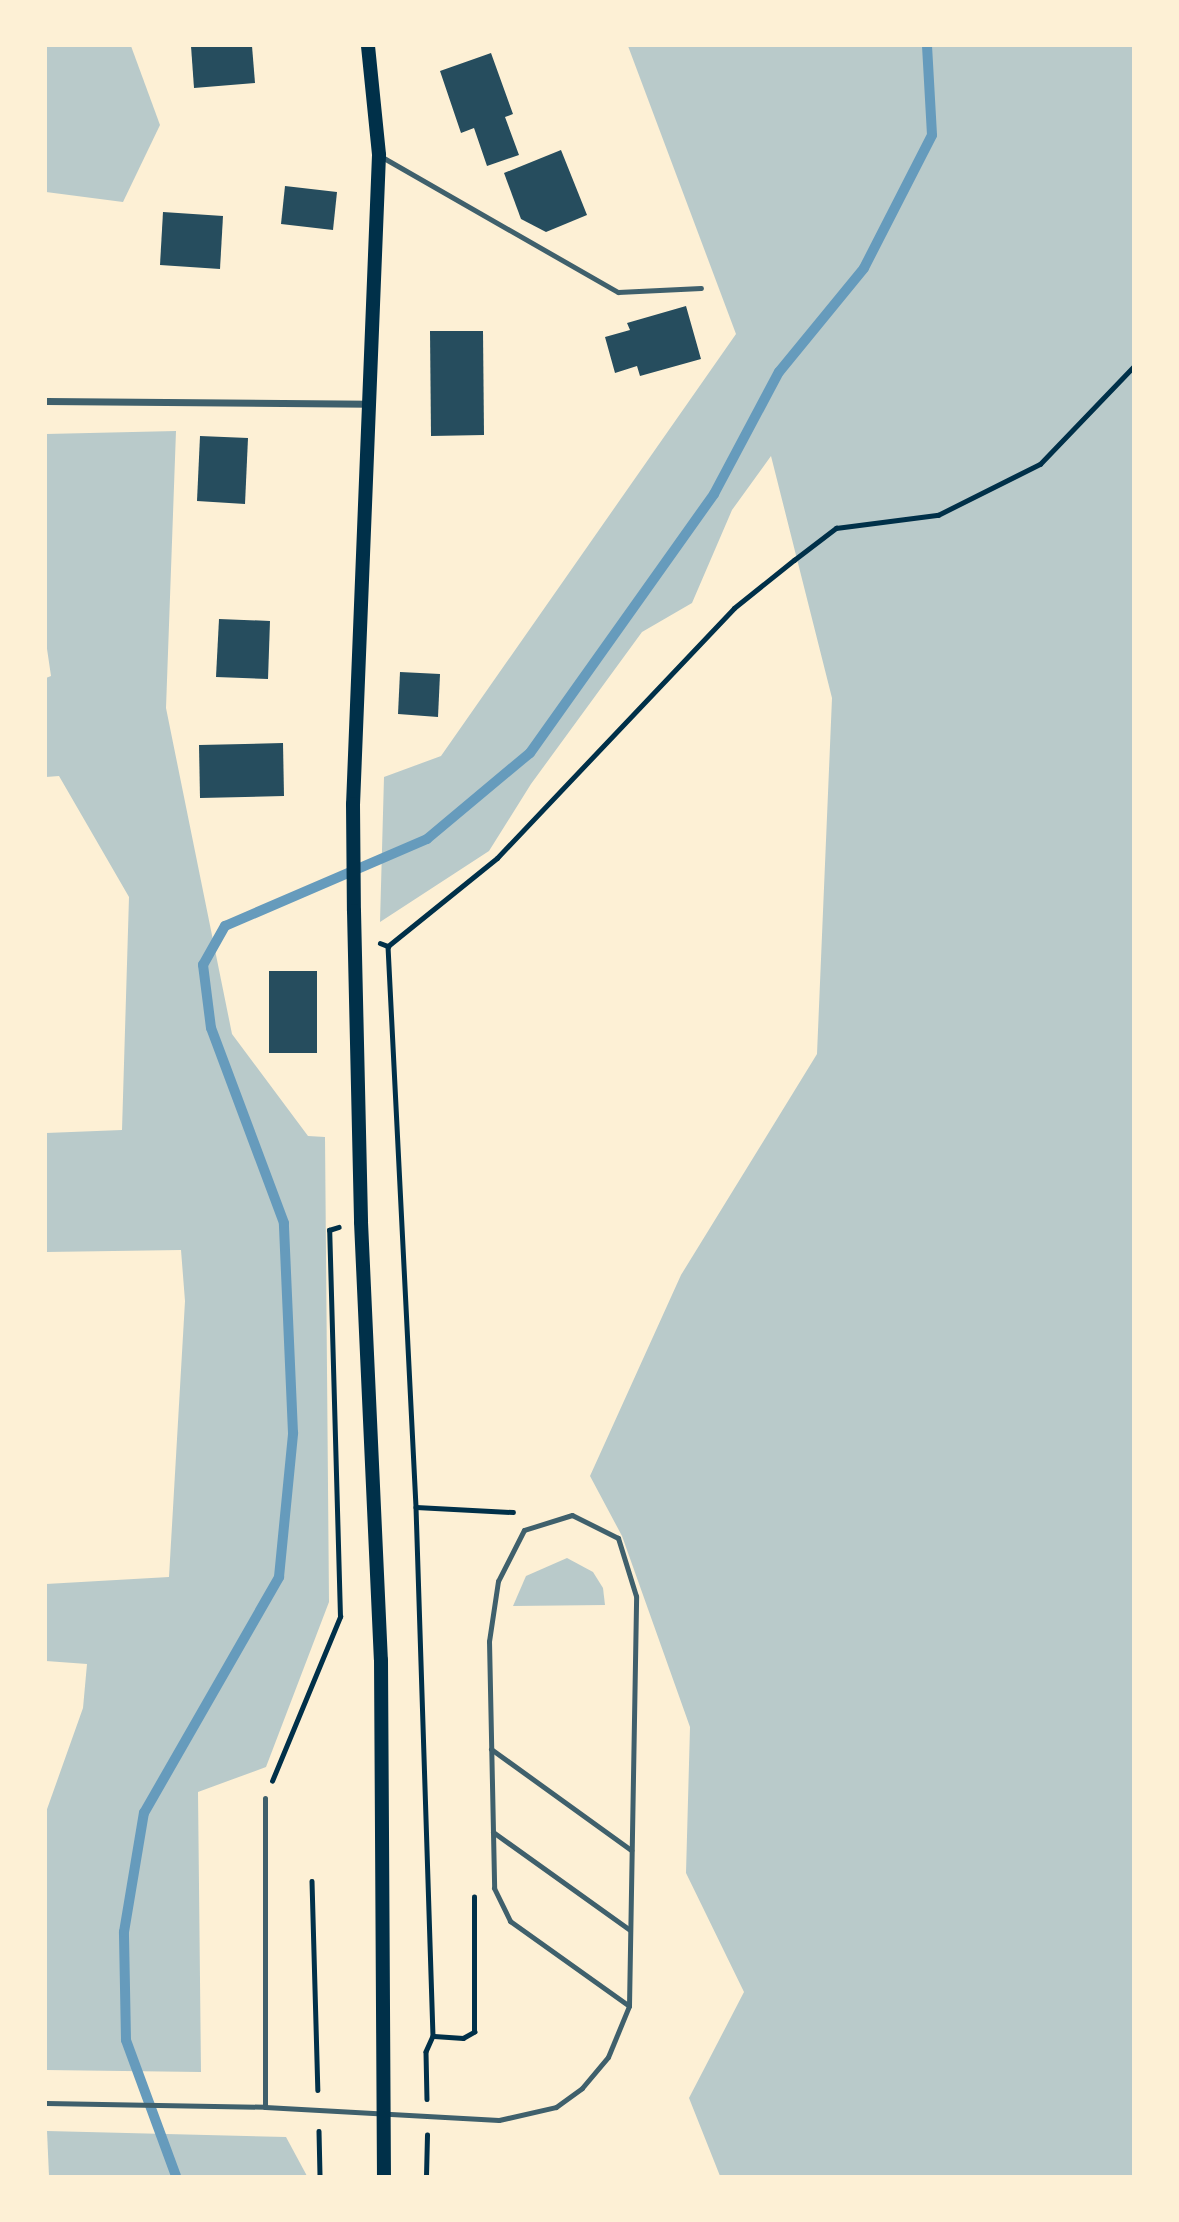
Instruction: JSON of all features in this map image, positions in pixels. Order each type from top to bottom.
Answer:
[{"type":"main road","points":[[368,46],[379,155],[354,804],[354,911],[361,1222],[381,1660],[386,2111],[384,2176]]},
{"type":"street","points":[[46,401],[369,404]]},
{"type":"lane","points":[[379,155],[618,292],[701,288]]},
{"type":"lane","points":[[46,2103],[386,2111],[427,2118],[499,2120],[556,2107],[582,2088],[608,2057],[629,2006],[636,1596],[618,1538],[572,1515],[524,1530],[498,1581],[489,1641],[494,1888],[510,1921],[629,2006]]},
{"type":"lane","points":[[491,1749],[631,1850]]},
{"type":"lane","points":[[265,1798],[265,2107]]},
{"type":"lane","points":[[493,1832],[630,1930]]},
{"type":"path","points":[[388,946],[498,858],[734,608],[836,528],[938,515],[1040,464],[1133,366]]},
{"type":"path","points":[[355,933],[388,946]]},
{"type":"path","points":[[388,946],[416,1507],[433,2036],[426,2052],[426,2176]]},
{"type":"path","points":[[265,1798],[340,1618],[329,1230],[361,1222]]},
{"type":"path","points":[[416,1507],[520,1512]]},
{"type":"path","points":[[312,1881],[316,2027]]},
{"type":"path","points":[[433,2036],[463,2038],[474,2032],[474,1892]]},
{"type":"shaded area","points":[[46,46],[131,46],[160,125],[123,202],[46,192]]},
{"type":"shaded area","points":[[628,46],[1133,46],[1133,2176],[720,2176],[689,2098],[744,1992],[686,1873],[690,1727],[622,1536],[590,1476],[681,1275],[817,1054],[832,698],[771,456],[732,510],[692,603],[642,632],[531,784],[489,851],[380,922],[384,777],[441,756],[736,334]]},
{"type":"shaded area","points":[[176,431],[166,708],[232,1034],[308,1136],[325,1137],[329,1602],[266,1767],[198,1792],[201,2072],[46,2070],[46,1812],[83,1708],[87,1664],[46,1661],[46,1584],[169,1577],[185,1301],[181,1250],[46,1252],[46,1133],[122,1130],[129,897],[59,776],[46,777],[46,678],[51,676],[46,642],[46,434]]},
{"type":"shaded area","points":[[567,1558],[593,1572],[603,1588],[605,1605],[513,1606],[526,1576]]},
{"type":"shaded area","points":[[47,2131],[286,2137],[307,2176],[49,2176]]},
{"type":"building","points":[[191,46],[252,46],[255,83],[194,88]]},
{"type":"building","points":[[491,53],[513,114],[505,117],[519,155],[487,166],[474,128],[461,133],[440,71]]},
{"type":"building","points":[[561,150],[587,215],[546,232],[521,219],[504,173]]},
{"type":"building","points":[[285,186],[337,192],[333,230],[281,224]]},
{"type":"building","points":[[163,212],[223,216],[220,269],[160,265]]},
{"type":"building","points":[[686,306],[701,359],[640,376],[637,366],[615,373],[605,337],[630,330],[627,323]]},
{"type":"building","points":[[430,331],[483,331],[484,435],[431,436]]},
{"type":"building","points":[[200,436],[248,438],[245,504],[197,501]]},
{"type":"building","points":[[219,619],[270,621],[268,679],[216,677]]},
{"type":"building","points":[[400,672],[440,674],[438,717],[398,714]]},
{"type":"building","points":[[283,743],[284,796],[200,798],[199,745]]},
{"type":"building","points":[[269,971],[317,971],[317,1053],[269,1053]]},
{"type":"waterway","points":[[176,2176],[126,2040],[124,1932],[144,1813],[279,1577],[293,1433],[284,1223],[211,1028],[203,965],[225,926],[427,839],[530,753],[714,494],[779,372],[864,268],[932,135],[927,46]]}]
